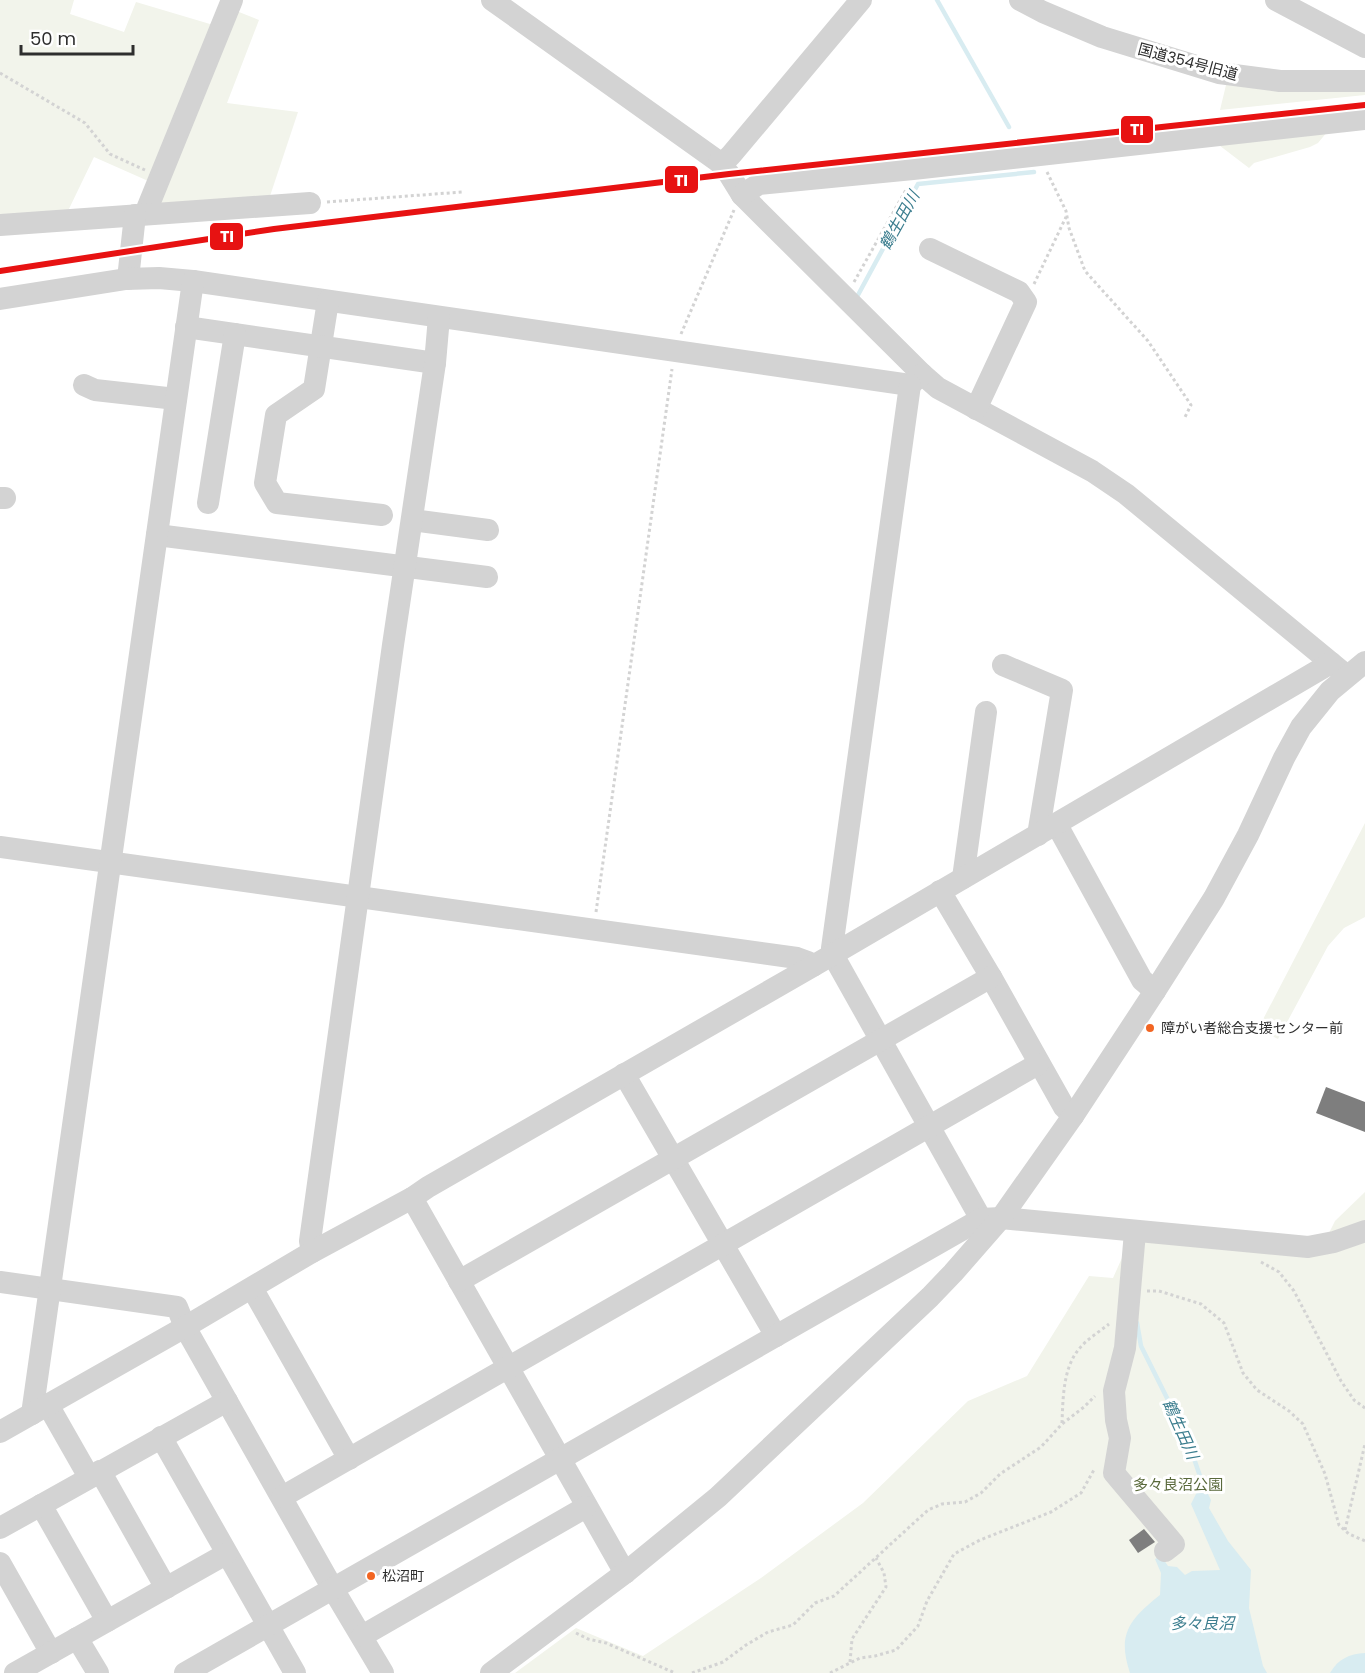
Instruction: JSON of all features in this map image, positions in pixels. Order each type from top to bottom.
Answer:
[{"type":"street","points":[[128,279],[140,214],[160,177],[232,0]]},
{"type":"street","points":[[492,0],[719,162],[742,195],[844,295],[916,380],[832,948],[833,954],[929,1127],[991,1218]]},
{"type":"street","points":[[719,162],[731,155],[861,0]]},
{"type":"street","name":"国道354号旧道","points":[[1020,0],[1102,37],[1219,73],[1280,81],[1365,81]]},
{"type":"street","points":[[1276,0],[1365,47]]},
{"type":"street","points":[[742,195],[759,184],[913,170],[1038,154],[1365,119]]},
{"type":"street","points":[[0,225],[310,203]]},
{"type":"street","points":[[930,249],[1019,292],[1026,302],[976,409]]},
{"type":"street","points":[[0,299],[128,279],[193,282],[674,350],[916,380],[938,388],[1092,471],[1126,494],[1339,669]]},
{"type":"street","points":[[166,1588],[94,1474],[40,1410],[51,1289],[109,862],[193,282]]},
{"type":"street","points":[[328,301],[314,388],[276,415],[265,483],[277,503],[382,515]]},
{"type":"street","points":[[312,1252],[310,1241],[440,317]]},
{"type":"street","points":[[186,327],[435,363]]},
{"type":"street","points":[[208,503],[235,334]]},
{"type":"street","points":[[84,385],[95,390],[176,399]]},
{"type":"street","points":[[412,520],[488,530]]},
{"type":"street","points":[[157,535],[487,577]]},
{"type":"street","points":[[0,1432],[312,1252],[412,1198],[1048,830],[1339,669],[1365,662]]},
{"type":"street","points":[[1003,665],[1062,690],[1048,830],[1142,980],[1155,991]]},
{"type":"street","points":[[491,1673],[625,1573],[718,1497],[953,1273],[991,1218],[1072,1116],[1155,991],[1231,868],[1291,744],[1339,669]]},
{"type":"street","points":[[963,879],[986,712]]},
{"type":"street","points":[[0,847],[797,958],[813,966]]},
{"type":"street","points":[[940,891],[992,977],[1038,1064],[1072,1116]]},
{"type":"street","points":[[459,1281],[992,977]]},
{"type":"street","points":[[282,1497],[1038,1064]]},
{"type":"street","points":[[624,1074],[776,1336]]},
{"type":"street","points":[[412,1198],[507,1369],[625,1573]]},
{"type":"street","points":[[185,1673],[776,1336],[991,1218],[1308,1247],[1334,1242],[1365,1231]]},
{"type":"street","points":[[1104,1471],[1120,1438],[1114,1391],[1125,1348],[1135,1232]]},
{"type":"street","points":[[0,1282],[177,1307],[185,1327],[383,1673]]},
{"type":"street","points":[[252,1288],[349,1459]]},
{"type":"street","points":[[0,1528],[227,1401]]},
{"type":"street","points":[[161,1437],[266,1626],[295,1673]]},
{"type":"street","points":[[1104,1471],[1128,1508]]},
{"type":"street","points":[[1104,1471],[1174,1544],[1165,1551]]},
{"type":"street","points":[[41,1505],[107,1621]]},
{"type":"street","points":[[362,1636],[586,1507]]},
{"type":"street","points":[[15,1673],[226,1554]]},
{"type":"street","points":[[0,1563],[51,1653]]},
{"type":"street","points":[[77,1638],[98,1673]]},
{"type":"path","points":[[0,73],[85,123],[110,154],[160,177]]},
{"type":"path","points":[[1038,154],[1067,215],[1085,271],[1148,341],[1191,405],[1185,417]]},
{"type":"path","points":[[844,295],[850,290],[912,178],[913,170]]},
{"type":"path","points":[[310,203],[462,192]]},
{"type":"path","points":[[594,930],[674,350],[742,195]]},
{"type":"path","points":[[1026,302],[1067,215]]},
{"type":"path","points":[[1258,1261],[1278,1272],[1294,1291],[1341,1382],[1354,1400],[1365,1408]]},
{"type":"path","points":[[1062,1424],[1070,1363],[1080,1348],[1129,1299],[1159,1291],[1201,1304],[1224,1323],[1243,1373],[1257,1390],[1289,1411],[1303,1424],[1324,1474],[1339,1525],[1365,1541]]},
{"type":"path","points":[[692,1673],[723,1662],[768,1632],[793,1625],[815,1603],[834,1596],[928,1510],[942,1504],[964,1503],[981,1493],[1000,1474],[1041,1447],[1062,1424],[1084,1407],[1105,1386],[1118,1378]]},
{"type":"path","points":[[1345,1530],[1365,1444]]},
{"type":"path","points":[[830,1673],[850,1662],[896,1650],[918,1626],[927,1601],[954,1554],[980,1539],[1052,1512],[1081,1494],[1104,1471]]},
{"type":"path","points":[[850,1662],[852,1639],[886,1587],[884,1572],[876,1558]]},
{"type":"path","points":[[569,1630],[675,1673]]},
{"type":"green space","points":[[0,0],[74,0],[70,14],[124,32],[136,2],[210,24],[234,10],[259,20],[227,103],[298,112],[269,199],[155,208],[164,188],[94,157],[67,213],[0,219]]},
{"type":"green space","points":[[1226,85],[1328,92],[1365,91],[1365,95],[1220,110]]},
{"type":"green space","points":[[1332,126],[1318,143],[1254,163],[1249,168],[1211,139]]},
{"type":"green space","points":[[1365,823],[1365,917],[1344,928],[1328,946],[1278,1039],[1258,1029]]},
{"type":"green space","points":[[1365,1192],[1365,1222],[1328,1235],[1335,1221]]},
{"type":"green space","name":"多々良沼公園","points":[[1365,1236],[1365,1673],[515,1673],[576,1628],[643,1656],[761,1578],[863,1503],[968,1401],[1027,1376],[1089,1276],[1113,1278],[1130,1240]]},
{"type":"water","name":"多々良沼","points":[[1202,1482],[1211,1500],[1209,1508],[1228,1541],[1251,1570],[1249,1608],[1263,1666],[1267,1673],[1130,1673],[1125,1648],[1128,1629],[1140,1612],[1160,1595],[1161,1573],[1155,1559],[1161,1556],[1168,1566],[1177,1567],[1185,1575],[1192,1571],[1220,1570],[1191,1504]]},
{"type":"water","points":[[1365,1653],[1365,1673],[1330,1673],[1344,1658]]},
{"type":"building","points":[[1326,1087],[1365,1102],[1365,1132],[1316,1113]]},
{"type":"building","points":[[1144,1529],[1155,1542],[1138,1553],[1129,1540]]},
{"type":"waterway","name":"鶴生田川","points":[[937,0],[1009,127]]},
{"type":"waterway","name":"鶴生田川","points":[[858,295],[918,184],[1034,172]]},
{"type":"waterway","name":"鶴生田川","points":[[1137,1323],[1141,1346],[1187,1438],[1202,1487]]},
{"type":"transit line","name":"TI","points":[[0,271],[274,229],[729,174],[1365,105]]},
{"type":"place","name":"障がい者総合支援センター前","points":[[1150,1028]]},
{"type":"place","name":"松沼町","points":[[371,1576]]}]
